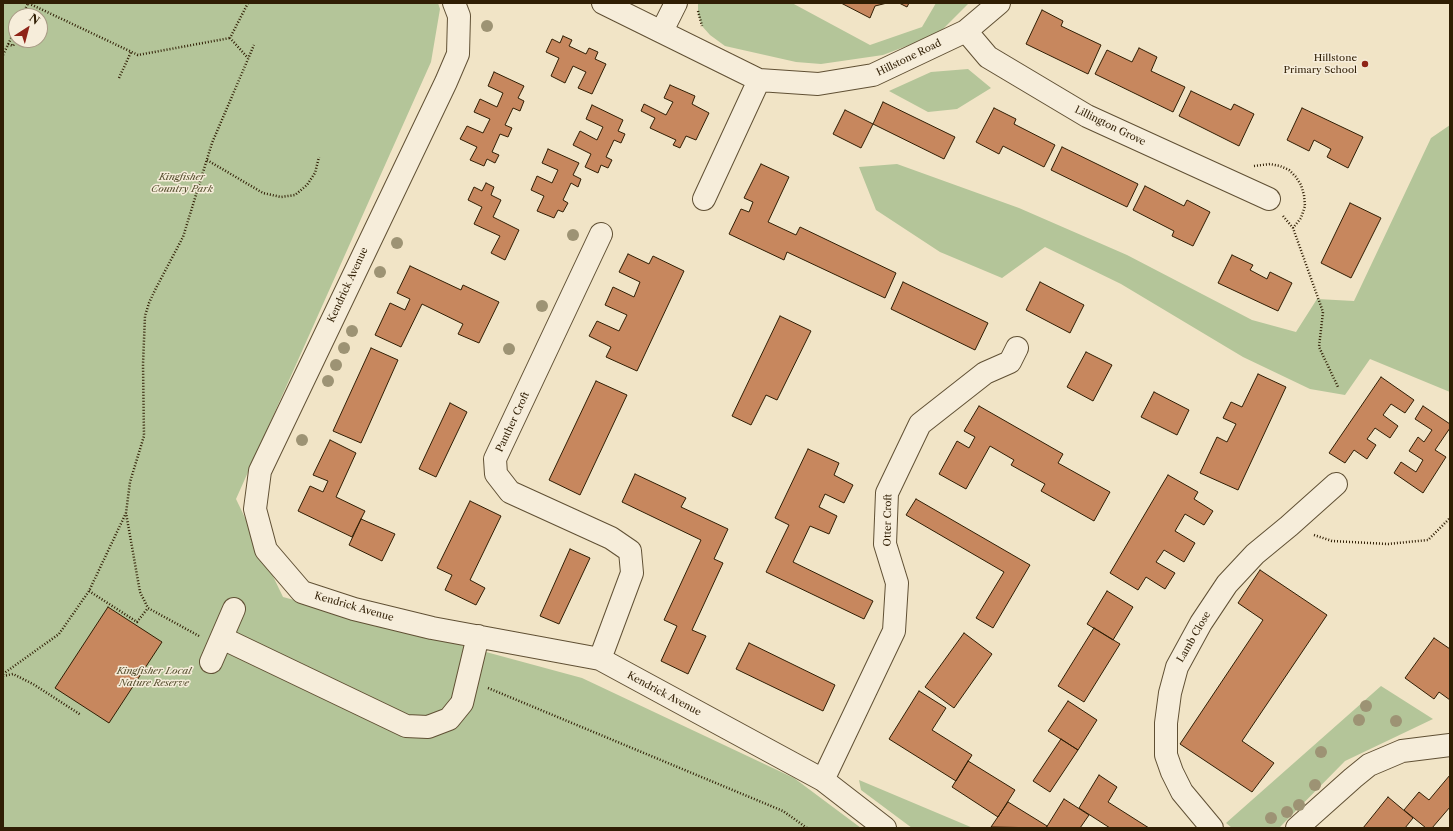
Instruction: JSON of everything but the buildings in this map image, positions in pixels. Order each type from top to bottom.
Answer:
[{"type":"street","name":"Kendrick Avenue","points":[[454,3],[459,16],[458,54],[260,471],[255,509],[266,550],[302,592],[354,609],[432,628],[600,659],[823,780],[885,828]]},
{"type":"street","name":"Hillstone Road","points":[[603,3],[759,80],[818,84],[873,75],[966,31],[999,3]]},
{"type":"street","points":[[662,31],[676,3]]},
{"type":"street","name":"Lillington Grove","points":[[966,31],[988,57],[1087,116],[1269,199]]},
{"type":"street","points":[[704,199],[759,80]]},
{"type":"street","name":"Panther Croft","points":[[600,234],[495,459],[496,474],[510,492],[611,538],[630,551],[632,573],[600,659]]},
{"type":"street","name":"Otter Croft","points":[[823,780],[894,631],[896,583],[885,544],[887,493],[920,424],[985,373],[1010,362],[1017,348]]},
{"type":"street","name":"Lamb Close","points":[[1212,828],[1182,792],[1172,772],[1166,754],[1166,723],[1170,693],[1177,667],[1201,622],[1227,584],[1255,554],[1336,484]]},
{"type":"street","points":[[234,609],[217,649],[406,726],[428,727],[449,719],[462,703],[478,636]]},
{"type":"street","points":[[1297,828],[1368,765],[1402,751],[1450,745]]},
{"type":"path","points":[[26,8],[28,3],[39,8]]},
{"type":"path","points":[[230,38],[248,3]]},
{"type":"path","points":[[698,9],[702,26],[706,31]]},
{"type":"path","points":[[48,13],[138,55],[230,38]]},
{"type":"path","points":[[230,38],[248,58]]},
{"type":"path","points":[[3,54],[8,44]]},
{"type":"path","points":[[217,649],[148,608],[140,592],[126,513],[130,482],[144,436],[143,364],[145,316],[155,290],[183,237],[212,143],[254,45]]},
{"type":"path","points":[[119,78],[131,52]]},
{"type":"path","points":[[207,160],[263,193],[281,197],[295,195],[307,185],[315,173],[319,157]]},
{"type":"path","points":[[1269,199],[1293,228],[1323,312],[1319,347],[1338,387]]},
{"type":"path","points":[[3,675],[59,634],[89,591],[126,513]]},
{"type":"path","points":[[1289,526],[1332,541],[1388,544],[1428,540],[1450,518]]},
{"type":"path","points":[[89,591],[137,622],[148,608]]},
{"type":"path","points":[[3,675],[13,674],[32,684],[81,715]]},
{"type":"path","points":[[467,680],[783,811],[807,828]]},
{"type":"green space","name":"Kingfisher Local Nature Reserve","points":[[3,3],[438,3],[440,9],[431,62],[236,499],[283,597],[582,678],[794,778],[861,828],[3,828]]},
{"type":"green space","points":[[698,3],[792,3],[870,45],[922,27],[936,3],[969,3],[938,34],[883,55],[821,64],[796,62],[725,46],[710,35],[702,26],[698,14]]},
{"type":"green space","points":[[968,69],[991,88],[957,109],[928,112],[889,91],[931,72]]},
{"type":"green space","points":[[1450,125],[1450,392],[1370,359],[1345,395],[1310,389],[1243,357],[1121,284],[1045,247],[1002,278],[940,252],[876,210],[859,167],[897,164],[1019,208],[1127,255],[1252,320],[1296,332],[1317,299],[1354,301],[1431,138]]},
{"type":"green space","points":[[1381,686],[1433,719],[1345,761],[1279,828],[1232,828],[1226,823]]},
{"type":"green space","points":[[859,780],[973,828],[912,828],[861,790]]},
{"type":"place","name":"Hillstone Primary School","points":[[1365,64]]},
{"type":"park label","name":"Kingfisher Country Park","points":[[182,182]]}]
